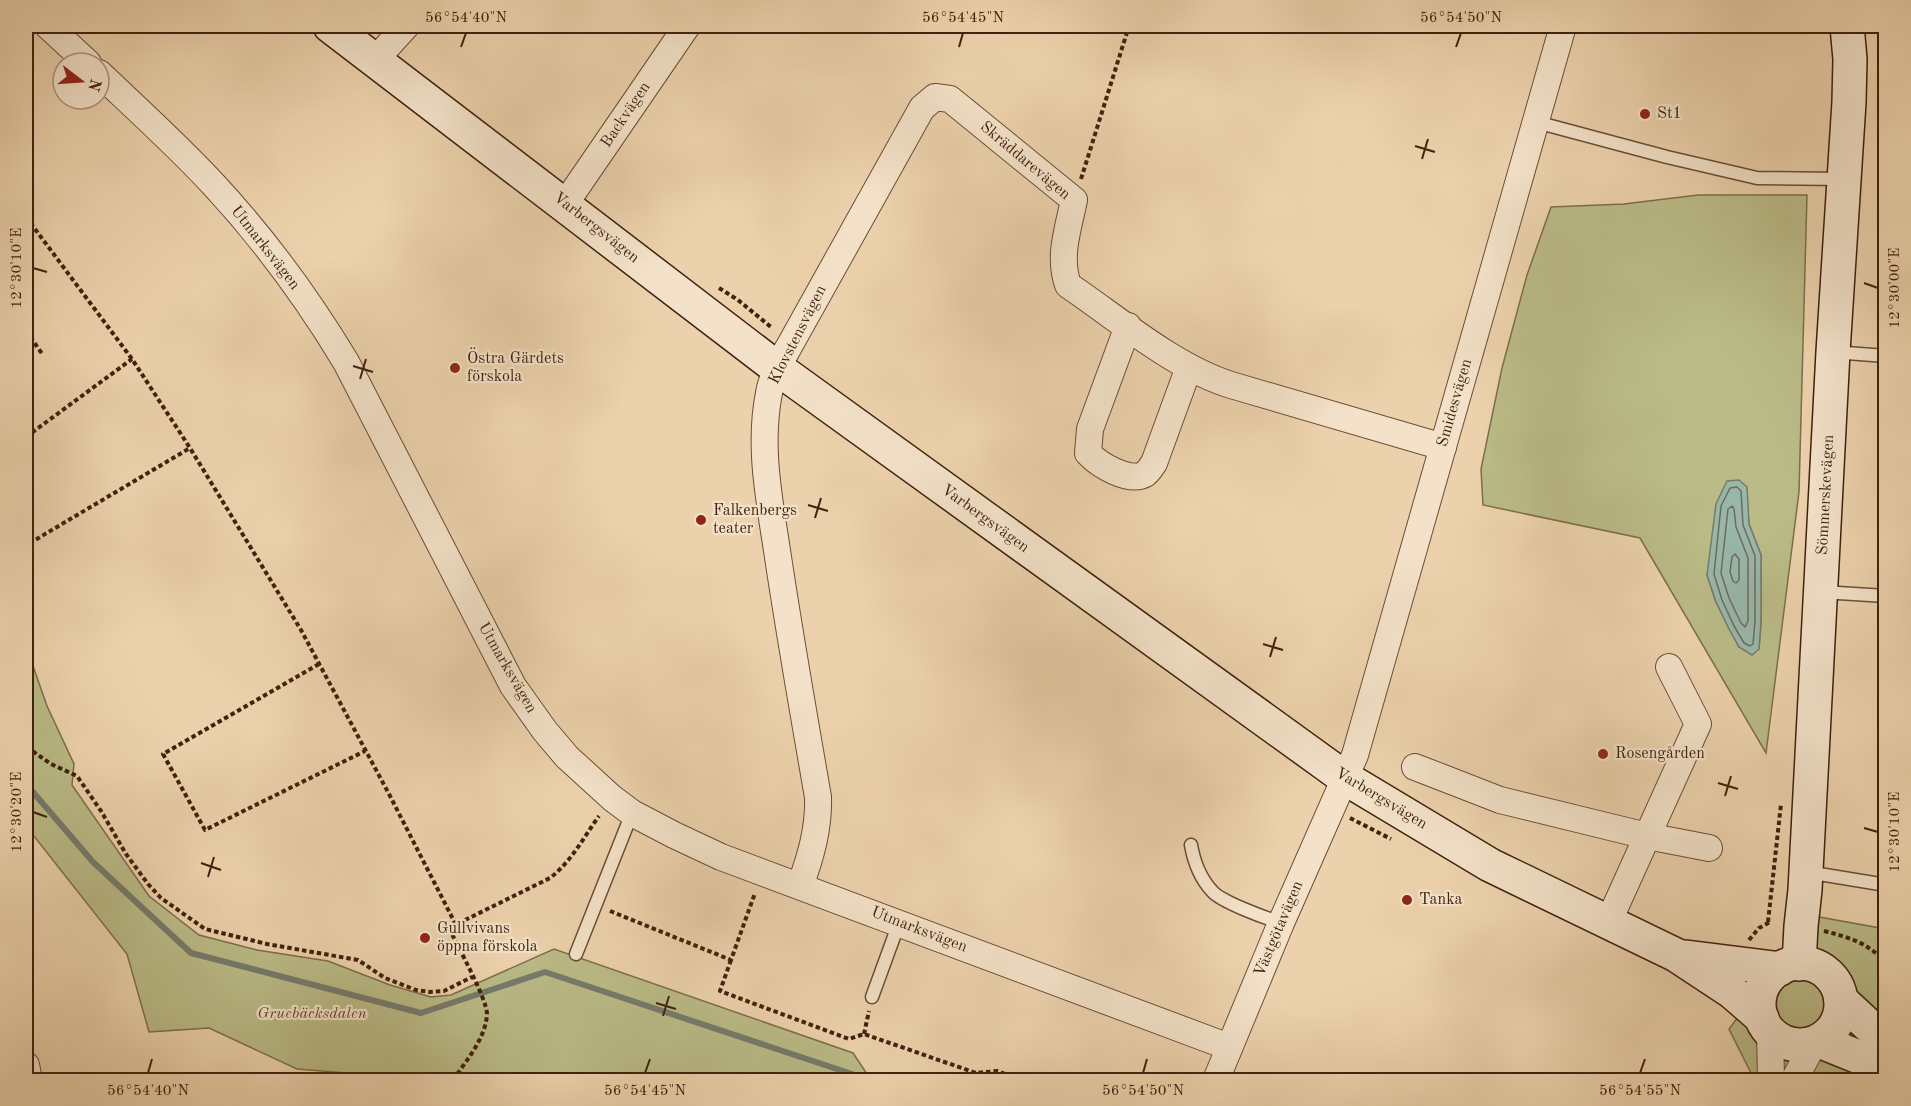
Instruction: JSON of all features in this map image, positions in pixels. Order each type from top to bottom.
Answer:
[{"type":"main road","name":"Varbergsvägen","points":[[330,26],[565,204],[784,356],[1345,778],[1490,865],[1676,956],[1732,992],[1766,1025]]},
{"type":"main road","name":"Sömmerskevägen","points":[[1789,966],[1806,872],[1833,352],[1849,102],[1850,59],[1847,26]]},
{"type":"main road","name":"Varbergsvägen","points":[[1676,956],[1789,966]]},
{"type":"main road","points":[[1886,1036],[1869,1026],[1841,1000],[1835,984],[1825,972],[1810,964],[1789,966],[1769,978],[1762,990],[1760,1004],[1766,1025],[1782,1041],[1792,1044],[1816,1042],[1886,1068]]},
{"type":"main road","points":[[1816,1042],[1830,1032],[1837,1021],[1841,1000]]},
{"type":"street","points":[[48,26],[75,51]]},
{"type":"street","points":[[375,60],[406,26]]},
{"type":"street","name":"Backvägen","points":[[565,204],[687,26]]},
{"type":"street","name":"Smidesvägen","points":[[1345,778],[1355,755],[1563,26]]},
{"type":"street","name":"Utmarksvägen","points":[[111,85],[215,186],[266,246],[319,317],[346,362],[513,686],[544,731],[567,757],[622,805],[721,857],[1229,1047]]},
{"type":"street","name":"Skräddarevägen","points":[[935,97],[950,99],[1074,200],[1062,254],[1068,285],[1206,377],[1443,447]]},
{"type":"street","name":"Klovstensvägen","points":[[800,886],[819,819],[818,797],[786,612],[765,465],[765,417],[769,391],[784,356],[922,108],[935,97]]},
{"type":"street","points":[[1128,326],[1090,429],[1089,453],[1095,460],[1110,469],[1132,477],[1142,476],[1149,471],[1189,367]]},
{"type":"street","points":[[1608,923],[1698,724],[1669,667]]},
{"type":"street","points":[[1415,767],[1500,800],[1647,836],[1709,848]]},
{"type":"street","name":"Västgötavägen","points":[[1216,1080],[1281,923],[1345,778]]},
{"type":"street","points":[[1766,1025],[1771,1080]]},
{"type":"street","points":[[1794,1080],[1816,1042]]},
{"type":"street","points":[[26,1065],[29,1080]]},
{"type":"lane","points":[[1536,122],[1667,158],[1757,178],[1844,179]]},
{"type":"lane","points":[[1833,352],[1886,356]]},
{"type":"lane","points":[[1821,592],[1886,596]]},
{"type":"lane","points":[[576,954],[595,905],[622,805]]},
{"type":"lane","points":[[1191,845],[1195,865],[1213,893],[1256,915],[1281,923]]},
{"type":"lane","points":[[1806,872],[1886,885]]},
{"type":"lane","points":[[872,997],[899,923]]},
{"type":"path","points":[[1074,200],[1129,26]]},
{"type":"path","points":[[26,218],[132,359],[190,448],[301,630],[456,925]]},
{"type":"path","points":[[718,287],[738,300],[784,356]]},
{"type":"path","points":[[26,331],[42,354]]},
{"type":"path","points":[[26,437],[132,359]]},
{"type":"path","points":[[26,536],[30,543],[190,448]]},
{"type":"path","points":[[319,664],[163,754],[205,830],[366,751]]},
{"type":"path","points":[[26,739],[27,748],[51,764],[76,776],[148,884],[161,898],[205,929],[297,950],[358,960],[385,978],[416,990],[444,991],[472,977]]},
{"type":"path","points":[[453,1080],[478,1042],[485,1025],[487,1012],[449,928],[550,878],[563,868],[622,805]]},
{"type":"path","points":[[762,873],[720,991],[849,1039],[864,1034],[976,1073],[997,1071],[1023,1080]]},
{"type":"path","points":[[595,905],[731,960]]},
{"type":"path","points":[[1741,941],[1750,937]]},
{"type":"path","points":[[864,1034],[872,997]]},
{"type":"green space","points":[[1698,195],[1807,195],[1799,492],[1766,753],[1640,538],[1483,505],[1481,469],[1502,368],[1527,275],[1551,207],[1624,204]],"holes":[[[1746,487],[1749,524],[1761,555],[1759,648],[1739,647],[1716,602],[1707,575]]]},
{"type":"green space","name":"Gruebäcksdalen","points":[[26,646],[47,706],[74,764],[72,785],[149,896],[199,935],[257,950],[328,961],[390,985],[431,997],[451,995],[554,949],[853,1053],[871,1080],[411,1080],[297,1069],[209,1028],[149,1032],[127,954],[26,826]]},
{"type":"green space","points":[[1814,916],[1885,929],[1885,1080],[1761,1080],[1753,1077],[1729,1029]]},
{"type":"water","points":[[1739,480],[1747,487],[1749,524],[1761,555],[1759,649],[1752,655],[1739,647],[1716,602],[1707,575],[1716,504],[1727,481]]},
{"type":"waterway","points":[[26,784],[93,862],[191,953],[421,1013],[545,972],[858,1076],[861,1080]]},
{"type":"place","name":"St1","points":[[1645,114]]},
{"type":"place","name":"Östra Gärdets förskola","points":[[455,368]]},
{"type":"place","name":"Falkenbergs teater","points":[[701,520]]},
{"type":"place","name":"Rosengården","points":[[1603,754]]},
{"type":"place","name":"Tanka","points":[[1407,900]]},
{"type":"place","name":"Gullvivans öppna förskola","points":[[425,938]]}]
